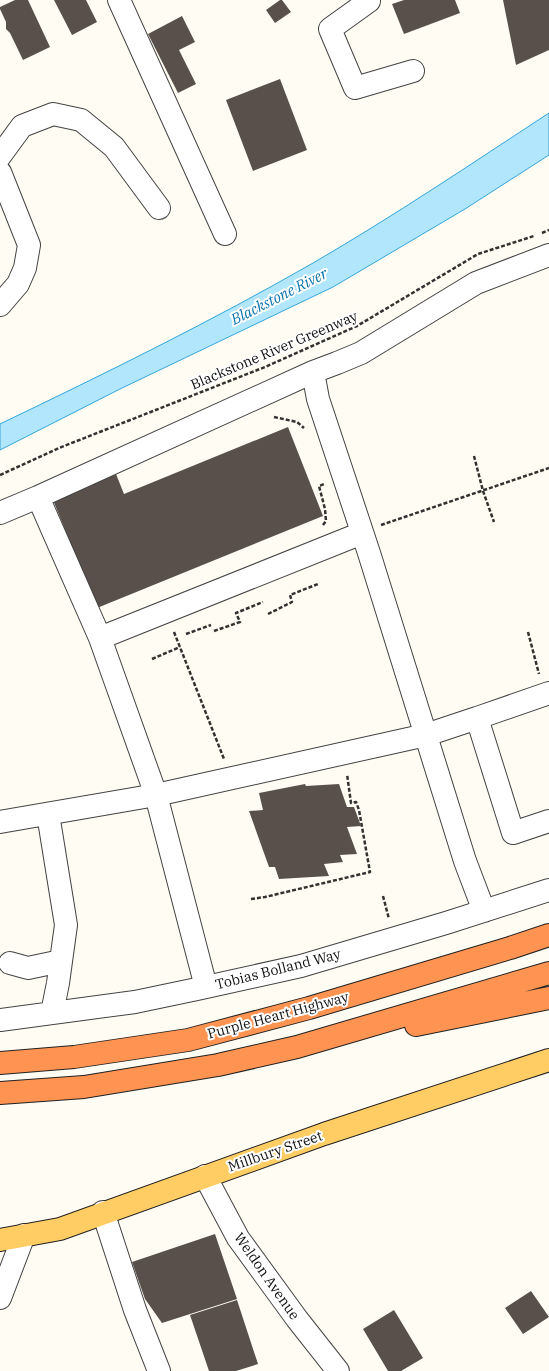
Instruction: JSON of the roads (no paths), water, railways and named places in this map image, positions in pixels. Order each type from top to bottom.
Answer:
[{"type":"highway","name":"Purple Heart Highway","points":[[0,1063],[74,1057],[188,1040],[309,1008],[549,935]]},
{"type":"highway","points":[[297,1047],[549,973]]},
{"type":"highway","points":[[0,1093],[84,1087],[218,1064],[297,1047],[432,1022],[549,998]]},
{"type":"main road","name":"Millbury Street","points":[[0,1240],[60,1229],[103,1212],[324,1134],[549,1060]]},
{"type":"street","points":[[119,0],[225,234]]},
{"type":"street","points":[[368,0],[369,1],[330,29],[355,88],[414,71]]},
{"type":"street","points":[[0,156],[22,126],[53,114],[81,120],[114,147],[159,208]]},
{"type":"street","points":[[0,172],[28,245],[25,268],[18,284],[0,305]]},
{"type":"street","points":[[0,513],[313,372],[361,353],[476,282],[549,255]]},
{"type":"street","points":[[313,372],[318,399],[369,530],[426,734],[465,861],[484,911]]},
{"type":"street","points":[[38,496],[100,638],[156,795],[206,988]]},
{"type":"street","points":[[100,638],[369,530]]},
{"type":"street","points":[[0,822],[156,795],[426,734],[477,718],[549,692]]},
{"type":"street","points":[[477,718],[513,833],[549,821]]},
{"type":"street","points":[[48,814],[66,925],[52,1013]]},
{"type":"street","name":"Tobias Bolland Way","points":[[0,1020],[135,1002],[206,988],[302,966],[549,890]]},
{"type":"street","points":[[10,963],[28,968],[61,961]]},
{"type":"street","name":"Weldon Avenue","points":[[205,1176],[238,1238],[297,1319],[338,1371]]},
{"type":"street","points":[[103,1212],[135,1310],[159,1371]]},
{"type":"street","points":[[0,1298],[24,1235]]},
{"type":"water","name":"Blackstone River","points":[[549,113],[549,155],[465,209],[333,287],[120,389],[0,450],[0,424],[158,346],[313,263],[403,208]]}]
